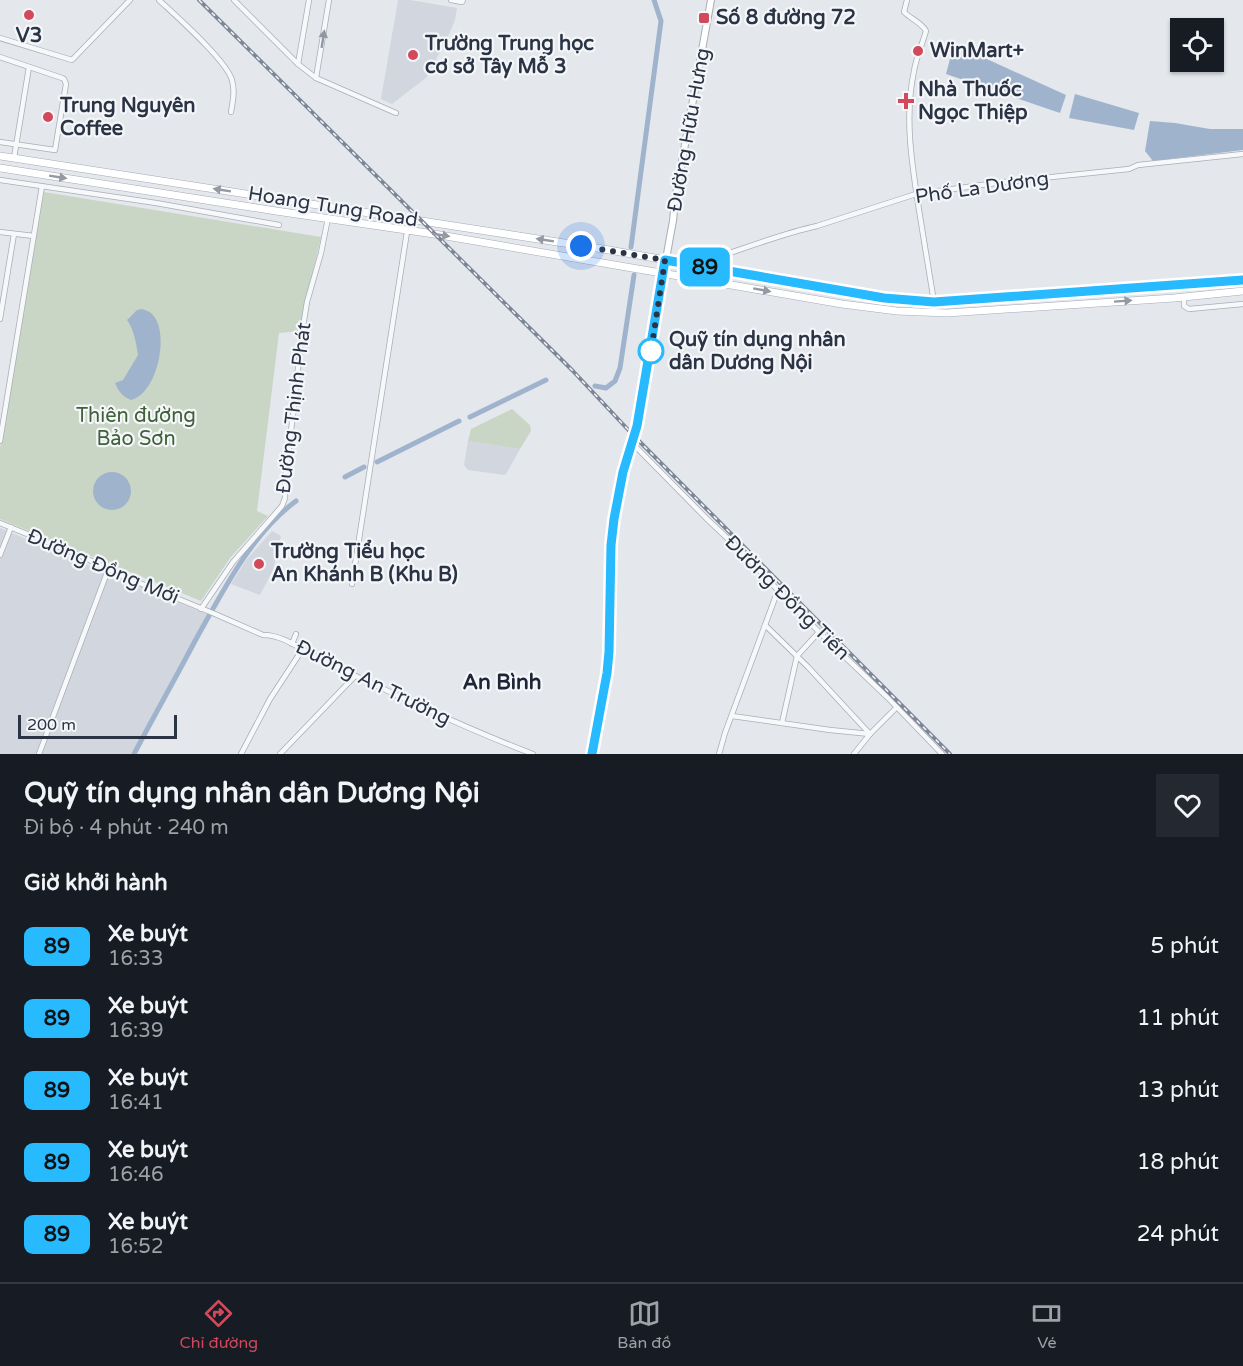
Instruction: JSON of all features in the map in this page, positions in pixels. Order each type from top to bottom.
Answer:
[{"type":"main road","name":"Đường Hữu Hưng","points":[[592,754],[609,652],[611,545],[614,519],[623,472],[637,426],[644,392],[711,0]]},
{"type":"main road","name":"Hoang Tung Road","points":[[0,156],[280,198],[884,298],[934,302],[1243,280]]},
{"type":"main road","name":"Hoang Tung Road","points":[[0,168],[434,234],[842,304],[897,311],[935,313],[1243,291]]},
{"type":"main road","points":[[175,195],[176,183]]},
{"type":"main road","points":[[279,211],[280,198]]},
{"type":"main road","points":[[934,302],[935,313]]},
{"type":"street","points":[[0,38],[72,60],[130,0]]},
{"type":"street","points":[[159,0],[227,70],[234,89],[231,112]]},
{"type":"street","points":[[234,0],[298,64],[316,78],[396,113]]},
{"type":"street","points":[[298,64],[309,0]]},
{"type":"street","points":[[316,78],[329,0]]},
{"type":"street","points":[[451,0],[462,1]]},
{"type":"street","points":[[907,0],[904,12],[926,31],[914,71],[909,110],[910,146],[934,302]]},
{"type":"street","points":[[0,57],[63,78],[65,81],[55,150],[0,142]]},
{"type":"street","points":[[14,158],[29,67]]},
{"type":"street","name":"Phố La Dương","points":[[693,265],[916,194],[1129,169],[1138,165],[1243,154]]},
{"type":"street","points":[[0,180],[159,203],[279,225]]},
{"type":"street","points":[[0,441],[42,186]]},
{"type":"street","points":[[159,203],[160,193]]},
{"type":"street","name":"Đường Thịnh Phát","points":[[204,610],[232,562],[269,524],[285,498],[285,478],[301,339],[307,302],[328,218]]},
{"type":"street","points":[[352,584],[409,219]]},
{"type":"street","points":[[0,232],[34,236]]},
{"type":"street","points":[[0,319],[14,234]]},
{"type":"street","points":[[1184,297],[1184,306],[1189,309],[1243,304]]},
{"type":"street","name":"Đường Đồng Tiến","points":[[632,443],[942,754]]},
{"type":"street","name":"Đường Đồng Mới","points":[[0,523],[213,613]]},
{"type":"street","points":[[0,555],[11,527]]},
{"type":"street","points":[[39,754],[108,570]]},
{"type":"street","points":[[719,754],[778,590]]},
{"type":"street","name":"Đường An Trường","points":[[213,613],[262,635],[271,635],[292,644],[466,728],[533,754]]},
{"type":"street","points":[[765,625],[870,734]]},
{"type":"street","points":[[782,723],[797,656],[819,632]]},
{"type":"street","points":[[292,644],[297,634]]},
{"type":"street","points":[[241,754],[270,699],[302,650]]},
{"type":"street","points":[[280,754],[355,676]]},
{"type":"street","points":[[854,754],[897,707]]},
{"type":"street","points":[[732,716],[870,734]]},
{"type":"shaded area","name":"Trường Trung học cơ sở Tây Mỗ 3","points":[[398,0],[457,8],[450,32],[427,77],[392,104],[381,99]]},
{"type":"shaded area","points":[[468,441],[520,449],[504,475],[468,470],[464,465]]},
{"type":"shaded area","points":[[0,528],[208,615],[131,754],[0,754]]},
{"type":"shaded area","name":"Trường Tiểu học An Khánh B (Khu B)","points":[[272,531],[281,536],[273,570],[260,595],[231,584],[247,559]]},
{"type":"green space","name":"Thiên đường Bảo Sơn","points":[[44,192],[321,237],[299,331],[279,333],[257,511],[268,516],[230,558],[201,601],[0,519],[0,448]]},
{"type":"green space","points":[[512,409],[530,425],[531,431],[520,449],[468,441],[471,429]]},
{"type":"water","points":[[954,44],[1066,95],[1060,113],[946,74]]},
{"type":"water","points":[[1075,94],[1139,113],[1134,130],[1069,118]]},
{"type":"water","points":[[1150,121],[1210,129],[1243,129],[1243,150],[1153,161],[1145,151]]},
{"type":"water","points":[[137,310],[150,312],[157,321],[161,346],[159,361],[148,386],[140,395],[131,400],[121,393],[115,383],[123,380],[138,355],[133,332],[127,320]]},
{"type":"water","points":[[112,472],[125,478],[131,491],[125,504],[112,510],[99,504],[93,491],[99,478]]},
{"type":"waterway","points":[[631,247],[661,21],[654,0]]},
{"type":"waterway","points":[[595,386],[606,388],[615,381],[620,368],[634,275]]},
{"type":"waterway","points":[[470,417],[546,380]]},
{"type":"waterway","points":[[377,462],[459,421]]},
{"type":"waterway","points":[[345,477],[364,467]]},
{"type":"waterway","points":[[134,754],[239,565],[265,530],[296,501]]},
{"type":"railway","points":[[199,0],[572,370],[634,436],[950,754]]},
{"type":"bus line","name":"89","points":[[592,754],[609,652],[611,545],[614,519],[623,472],[637,426],[644,392],[665,260],[884,298],[934,302],[1243,280]]},
{"type":"place","name":"V3","points":[[29,15]]},
{"type":"place","name":"Số 8 đường 72","points":[[704,18]]},
{"type":"place","name":"WinMart+","points":[[918,51]]},
{"type":"place","name":"Trường Trung học cơ sở Tây Mỗ 3","points":[[413,55]]},
{"type":"place","name":"Nhà Thuốc Ngọc Thiệp","points":[[906,101]]},
{"type":"place","name":"Trung Nguyên Coffee","points":[[48,117]]},
{"type":"place","name":"Quỹ tín dụng nhân dân Dương Nội","points":[[651,351]]},
{"type":"place","name":"Trường Tiểu học An Khánh B (Khu B)","points":[[259,564]]},
{"type":"district","name":"An Bình","points":[[502,682]]},
{"type":"route","points":[[581,246],[665,260],[650,358],[651,351]]}]
